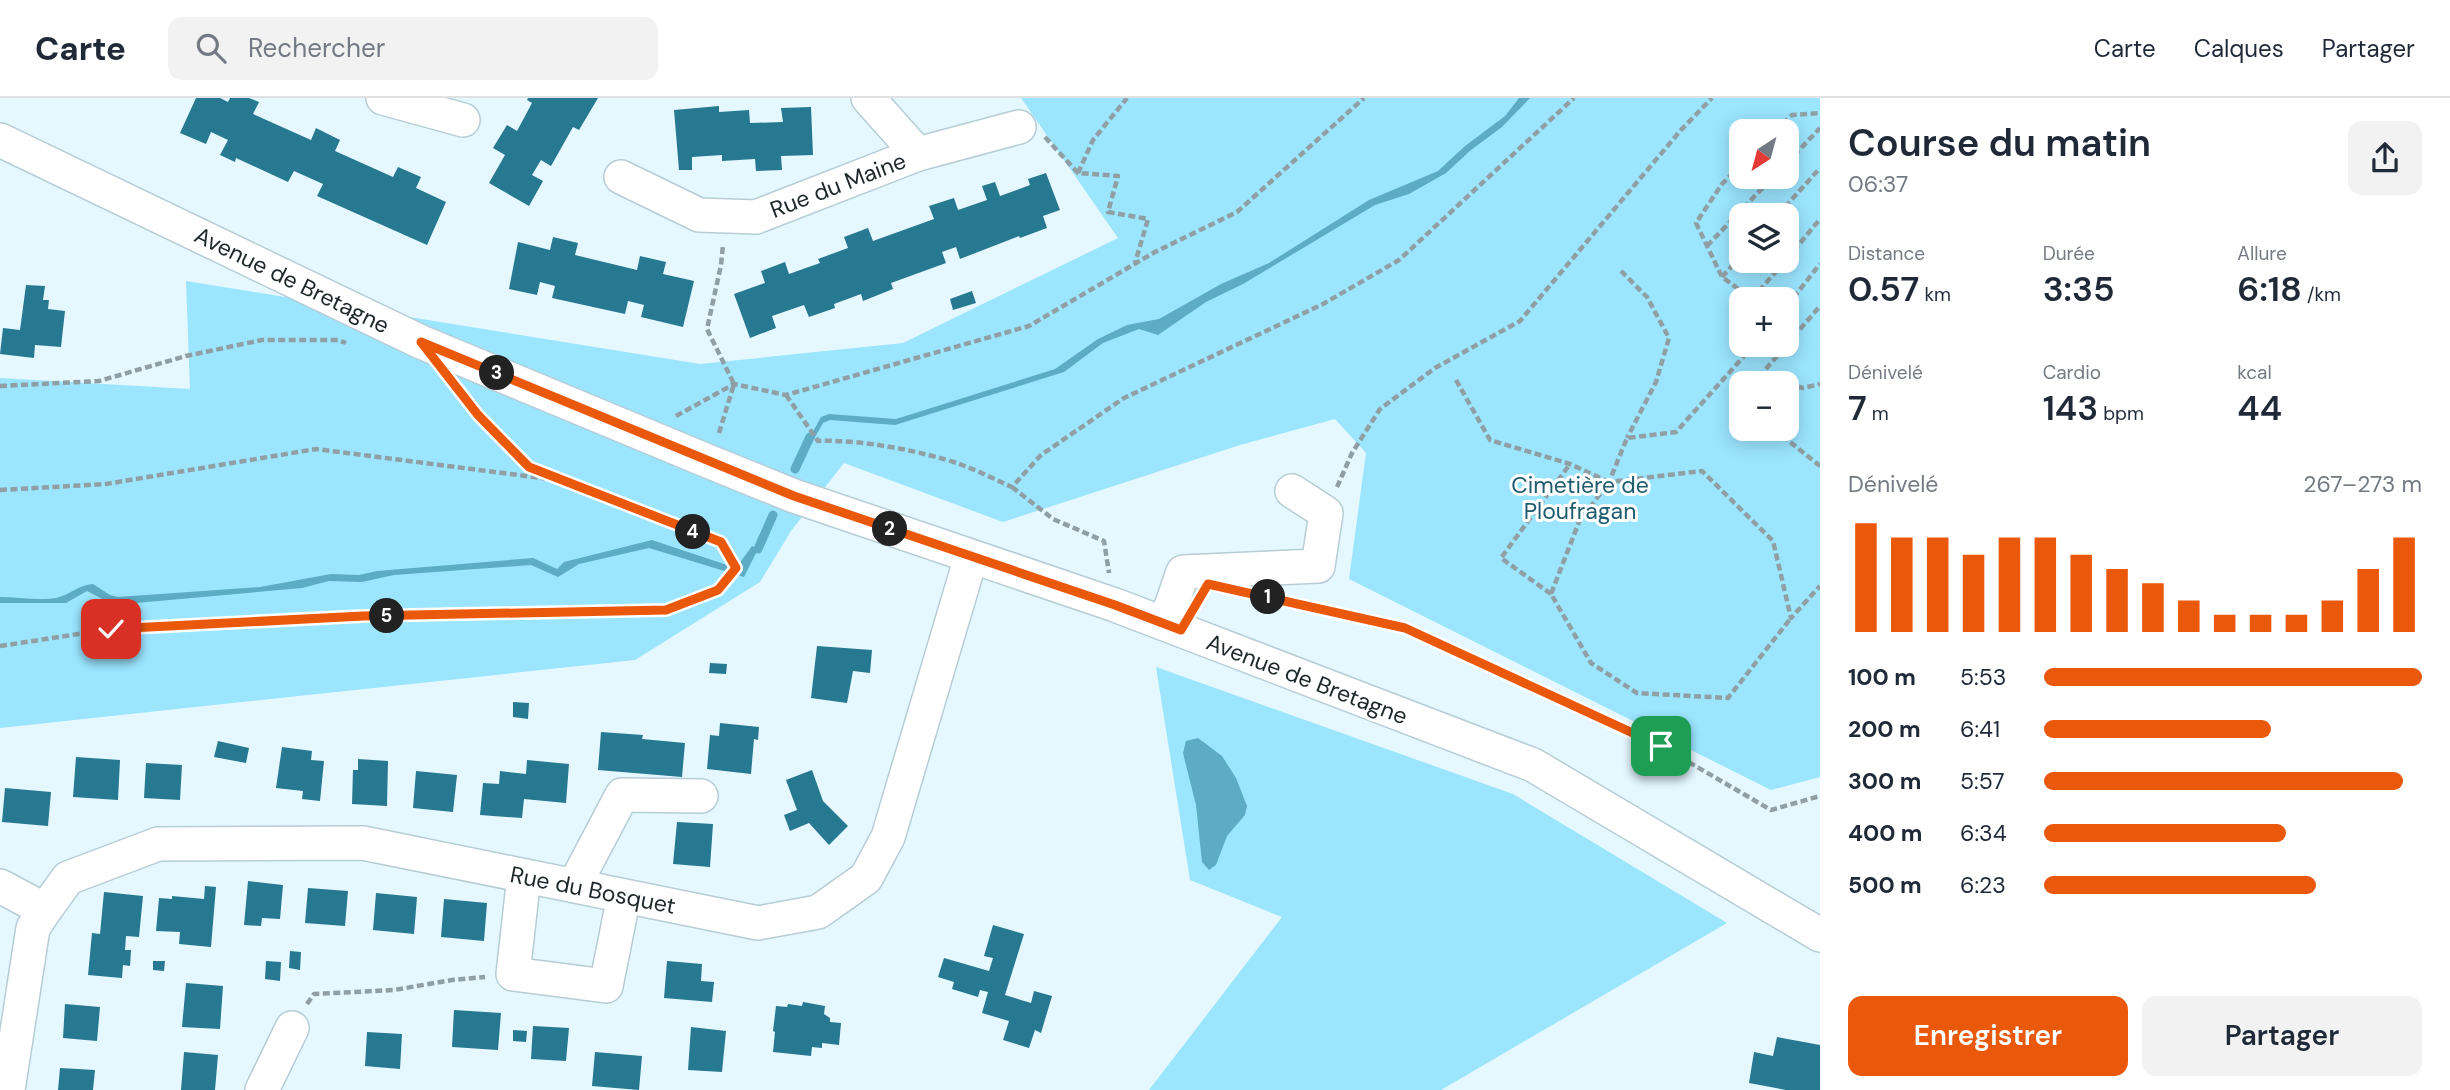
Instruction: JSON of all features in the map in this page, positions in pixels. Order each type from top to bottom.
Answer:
[{"type":"street","points":[[383,98],[463,120]]},
{"type":"street","points":[[868,98],[918,153]]},
{"type":"street","name":"Rue du Maine","points":[[621,177],[699,215],[756,217],[918,153],[1018,127]]},
{"type":"street","name":"Avenue de Bretagne","points":[[0,141],[421,342],[710,462],[794,496],[1115,605],[1533,765],[1820,935]]},
{"type":"street","points":[[1165,624],[1183,572],[1318,566],[1326,513],[1292,491]]},
{"type":"street","name":"Rue du Bosquet","points":[[8,1090],[33,928],[68,878],[158,844],[363,843],[758,923],[818,912],[866,878],[888,837],[971,557]]},
{"type":"street","points":[[573,886],[622,795],[701,796]]},
{"type":"street","points":[[524,876],[513,974],[606,986],[624,896]]},
{"type":"street","points":[[0,886],[45,910]]},
{"type":"street","points":[[262,1090],[292,1028]]},
{"type":"path","points":[[1078,173],[1093,140],[1127,98]]},
{"type":"path","points":[[644,435],[734,384],[786,395],[1029,326],[1134,264],[1237,212],[1364,98]]},
{"type":"path","points":[[1012,487],[1041,456],[1124,398],[1323,304],[1399,260],[1574,98]]},
{"type":"path","points":[[1326,513],[1352,453],[1380,410],[1435,368],[1520,321],[1681,130],[1713,98]]},
{"type":"path","points":[[1787,119],[1791,115],[1820,113]]},
{"type":"path","points":[[1018,127],[1038,129],[1078,173],[1118,176],[1108,212],[1148,219],[1134,264]]},
{"type":"path","points":[[1799,150],[1820,128]]},
{"type":"path","points":[[1789,203],[1820,168]]},
{"type":"path","points":[[1729,177],[1696,223],[1722,277],[1736,287]]},
{"type":"path","points":[[1707,246],[1762,189]]},
{"type":"path","points":[[710,462],[734,384],[706,329],[721,265],[724,216]]},
{"type":"path","points":[[1799,244],[1820,219]]},
{"type":"path","points":[[1799,291],[1820,264]]},
{"type":"path","points":[[1722,277],[1729,269]]},
{"type":"path","points":[[1550,594],[1579,523],[1609,482],[1627,438],[1656,382],[1669,338],[1647,297],[1621,271]]},
{"type":"path","points":[[1762,287],[1775,273]]},
{"type":"path","points":[[1766,371],[1820,306]]},
{"type":"path","points":[[0,386],[99,381],[186,356],[262,340],[338,340],[351,344]]},
{"type":"path","points":[[1627,438],[1676,432],[1743,357]]},
{"type":"path","points":[[1456,380],[1490,440],[1570,464],[1609,482],[1702,471],[1773,541],[1791,618]]},
{"type":"path","points":[[1799,387],[1820,384]]},
{"type":"path","points":[[0,646],[111,629],[363,616],[666,610],[718,590],[736,568],[721,542],[529,467],[478,415],[456,387]]},
{"type":"path","points":[[786,395],[818,441],[841,440],[931,456],[962,465],[1012,487],[1053,519],[1104,541],[1115,605]]},
{"type":"path","points":[[1789,441],[1820,466]]},
{"type":"path","points":[[0,490],[106,484],[316,449],[565,481]]},
{"type":"path","points":[[1570,464],[1501,558],[1550,594],[1591,663],[1637,693],[1728,698],[1820,586]]},
{"type":"path","points":[[1273,599],[1405,628],[1661,746],[1771,810],[1820,796]]},
{"type":"path","points":[[292,1028],[314,994],[394,990],[452,980],[513,974]]},
{"type":"green space","name":"Cimetière de Ploufragan","points":[[1021,98],[1820,98],[1820,777],[1771,790],[1349,579],[1366,453],[1335,419],[1240,445],[1003,522],[844,463],[791,531],[760,582],[635,660],[0,728],[0,378],[190,389],[186,281],[700,364],[903,343],[1118,238]]},
{"type":"green space","points":[[1156,667],[1513,794],[1727,923],[1441,1090],[1149,1090],[1282,917],[1190,880]]},
{"type":"shaded area","points":[[1519,98],[1530,98],[1502,127],[1446,173],[1409,194],[1375,205],[1243,284],[1206,302],[1158,335],[1139,329],[1103,343],[1064,372],[895,425],[830,420],[823,423],[814,439],[810,437],[821,417],[829,414],[896,419],[1055,369],[1098,339],[1127,325],[1159,319],[1221,284],[1269,263],[1369,200],[1438,171],[1465,146],[1505,116]]},
{"type":"shaded area","points":[[652,540],[736,568],[752,546],[758,549],[744,577],[649,548],[579,564],[558,577],[531,565],[394,575],[362,582],[329,581],[302,588],[114,605],[87,591],[66,603],[0,603],[0,597],[56,598],[93,584],[118,597],[260,587],[331,574],[359,575],[377,571],[533,558],[557,569],[564,562]]},
{"type":"shaded area","points":[[1198,738],[1222,756],[1236,778],[1247,806],[1245,815],[1227,836],[1216,865],[1209,870],[1202,862],[1196,805],[1183,753],[1186,741]]},
{"type":"building","points":[[196,98],[220,98],[228,102],[230,98],[249,98],[259,102],[253,114],[311,140],[316,128],[340,140],[335,151],[393,177],[398,167],[421,177],[416,188],[446,202],[427,245],[317,196],[323,184],[294,171],[288,182],[236,158],[235,162],[220,155],[228,140],[211,132],[206,144],[180,133]]},
{"type":"building","points":[[528,98],[598,98],[579,130],[573,127],[551,166],[541,160],[532,175],[543,181],[529,206],[489,183],[505,155],[493,148],[507,125],[517,131],[532,103]]},
{"type":"building","points":[[719,106],[719,112],[749,110],[750,123],[783,122],[781,108],[811,107],[813,155],[781,156],[782,170],[756,171],[755,159],[722,161],[722,155],[692,157],[692,170],[679,170],[674,110]]},
{"type":"building","points":[[1046,173],[1060,210],[1043,216],[1047,228],[960,259],[956,247],[942,252],[946,263],[891,283],[893,289],[863,301],[861,294],[834,304],[835,308],[809,317],[804,305],[772,316],[776,328],[750,338],[734,294],[765,283],[761,271],[785,262],[789,274],[820,263],[818,259],[848,248],[844,237],[868,228],[873,241],[934,219],[929,206],[954,198],[958,210],[987,200],[982,186],[995,182],[1000,196],[1030,185],[1028,179]]},
{"type":"building","points":[[553,237],[578,243],[575,255],[637,270],[640,256],[666,262],[663,274],[694,281],[683,327],[641,317],[644,305],[628,301],[625,314],[552,298],[555,286],[540,282],[537,295],[509,289],[518,242],[550,250]]},
{"type":"building","points":[[26,285],[45,286],[43,300],[49,300],[48,309],[65,311],[61,347],[35,345],[34,358],[0,354],[3,328],[20,330]]},
{"type":"building","points":[[972,291],[976,303],[953,310],[950,299]]},
{"type":"building","points":[[817,646],[872,650],[870,673],[853,671],[847,703],[811,698]]},
{"type":"building","points":[[710,663],[727,664],[726,674],[709,673]]},
{"type":"building","points":[[513,702],[529,703],[528,719],[513,717]]},
{"type":"building","points":[[720,723],[759,727],[758,740],[754,739],[751,774],[707,769],[710,735],[719,736]]},
{"type":"building","points":[[601,732],[643,735],[642,739],[685,743],[682,777],[598,770]]},
{"type":"building","points":[[218,741],[249,748],[246,763],[214,757]]},
{"type":"building","points":[[282,747],[312,751],[311,760],[324,761],[320,801],[302,799],[303,791],[276,788]]},
{"type":"building","points":[[76,757],[120,760],[118,800],[73,797]]},
{"type":"building","points":[[358,759],[388,761],[387,806],[352,804],[353,770],[358,770]]},
{"type":"building","points":[[527,760],[569,764],[566,803],[524,799],[522,818],[480,815],[483,783],[499,784],[500,771],[526,774]]},
{"type":"building","points":[[146,763],[182,765],[180,800],[144,798]]},
{"type":"building","points":[[812,770],[823,801],[848,826],[829,845],[809,823],[790,831],[784,815],[797,810],[786,780]]},
{"type":"building","points":[[416,771],[457,775],[453,812],[413,808]]},
{"type":"building","points":[[5,788],[51,792],[48,826],[2,822]]},
{"type":"building","points":[[677,822],[713,824],[710,867],[673,864]]},
{"type":"building","points":[[248,881],[283,885],[280,919],[262,918],[261,926],[244,925]]},
{"type":"building","points":[[205,886],[216,887],[211,947],[179,944],[180,932],[156,931],[159,898],[172,899],[172,896],[204,899]]},
{"type":"building","points":[[308,888],[348,891],[345,926],[305,923]]},
{"type":"building","points":[[104,892],[143,896],[139,937],[126,936],[125,950],[131,950],[130,966],[123,965],[122,978],[88,975],[92,933],[100,934]]},
{"type":"building","points":[[376,893],[417,897],[414,934],[373,930]]},
{"type":"building","points":[[444,899],[487,903],[484,941],[441,937]]},
{"type":"building","points":[[993,925],[1024,934],[1005,995],[1031,1003],[1034,991],[1052,996],[1041,1033],[1035,1030],[1029,1048],[1003,1040],[1009,1021],[982,1013],[988,992],[980,990],[978,997],[952,989],[954,982],[938,977],[944,958],[989,971],[993,958],[984,956]]},
{"type":"building","points":[[290,951],[301,952],[300,970],[289,968]]},
{"type":"building","points":[[153,961],[165,961],[164,971],[153,970]]},
{"type":"building","points":[[266,961],[281,962],[280,981],[265,979]]},
{"type":"building","points":[[667,961],[702,964],[701,981],[714,982],[712,1002],[664,998]]},
{"type":"building","points":[[186,983],[223,986],[220,1029],[182,1027]]},
{"type":"building","points":[[803,1002],[825,1006],[824,1014],[830,1018],[830,1022],[841,1023],[839,1045],[822,1043],[822,1048],[812,1047],[811,1056],[773,1052],[776,1006],[802,1006]]},
{"type":"building","points":[[65,1004],[100,1007],[97,1041],[63,1038]]},
{"type":"building","points":[[454,1010],[501,1013],[498,1050],[452,1047]]},
{"type":"building","points":[[533,1026],[569,1028],[566,1061],[531,1059]]},
{"type":"building","points":[[691,1027],[726,1031],[722,1072],[688,1070]]},
{"type":"building","points":[[513,1030],[527,1031],[526,1042],[513,1041]]},
{"type":"building","points":[[367,1032],[402,1034],[400,1069],[365,1066]]},
{"type":"building","points":[[1777,1037],[1820,1045],[1820,1090],[1786,1090],[1749,1083],[1754,1052],[1773,1056]]},
{"type":"building","points":[[184,1052],[218,1055],[215,1090],[181,1090]]},
{"type":"building","points":[[595,1052],[642,1056],[639,1090],[592,1086]]},
{"type":"building","points":[[60,1068],[95,1070],[93,1090],[58,1090]]},
{"type":"waterway","points":[[795,469],[810,437]]},
{"type":"waterway","points":[[758,549],[773,515]]},
{"type":"route","points":[[111,629],[363,616],[666,610],[718,590],[736,568],[721,542],[529,467],[478,415],[421,342],[794,496],[1181,630],[1208,584],[1405,628],[1661,746]]}]
